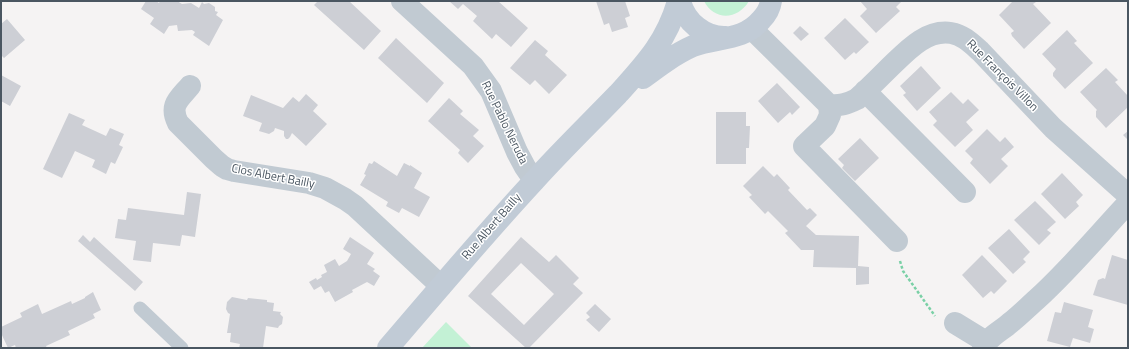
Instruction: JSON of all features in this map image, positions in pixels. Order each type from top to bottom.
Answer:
[{"type":"main road","points":[[679,1],[687,17],[697,27],[709,34],[730,37]]},
{"type":"main road","points":[[602,111],[656,50],[672,22],[679,1]]},
{"type":"main road","points":[[602,111],[658,67],[682,52],[708,41],[745,33],[752,29],[768,11],[771,1]]},
{"type":"main road","name":"Rue Albert Bailly","points":[[388,348],[534,180],[602,111]]},
{"type":"street","name":"Rue Pablo Neruda","points":[[402,1],[473,66],[483,78],[491,91],[517,152],[534,180]]},
{"type":"street","points":[[752,29],[829,105],[830,114],[825,126],[804,146],[897,241]]},
{"type":"street","name":"Rue François Villon","points":[[829,105],[838,106],[847,104],[857,99],[913,46],[936,34],[951,33],[967,39],[1053,128],[1128,195]]},
{"type":"street","name":"Clos Albert Bailly","points":[[190,86],[176,101],[174,107],[175,118],[178,123],[222,166],[234,171],[309,184],[335,192],[355,206],[441,286]]},
{"type":"street","points":[[865,91],[965,192]]},
{"type":"street","points":[[955,323],[984,345],[1038,299],[1066,271],[1128,203]]},
{"type":"lane","points":[[140,308],[182,348]]},
{"type":"path","points":[[897,241],[897,253],[903,271],[926,305],[939,321],[955,323]]},
{"type":"green space","points":[[704,1],[749,1],[739,12],[726,16],[720,15],[708,8]]},
{"type":"green space","points":[[446,322],[472,348],[422,348]]},
{"type":"building","points":[[146,1],[156,1],[159,3],[160,1],[177,1],[182,4],[191,3],[199,8],[202,2],[204,4],[209,3],[215,7],[215,11],[218,12],[216,15],[223,20],[209,46],[193,35],[195,32],[192,30],[178,31],[177,25],[169,26],[164,34],[150,24],[154,18],[141,9]]},
{"type":"building","points":[[318,1],[349,1],[381,31],[364,50],[314,5]]},
{"type":"building","points":[[449,1],[498,1],[528,28],[511,47],[496,34],[492,39],[473,21],[477,16],[463,4],[458,9]]},
{"type":"building","points":[[596,1],[625,1],[630,16],[625,18],[628,27],[612,32],[609,23],[604,25]]},
{"type":"building","points":[[860,1],[902,1],[896,7],[900,11],[876,33],[860,16],[867,9]]},
{"type":"building","points":[[1013,1],[1035,1],[1036,2],[1033,4],[1051,23],[1024,49],[1012,36],[1011,33],[1014,31],[999,15]]},
{"type":"building","points":[[845,18],[869,42],[856,54],[854,52],[845,60],[824,38]]},
{"type":"building","points":[[7,19],[25,40],[4,58],[1,55],[1,24]]},
{"type":"building","points":[[800,26],[809,34],[801,41],[793,33]]},
{"type":"building","points":[[1067,30],[1077,41],[1074,43],[1093,63],[1065,89],[1053,76],[1056,69],[1042,54]]},
{"type":"building","points":[[396,38],[444,83],[427,103],[378,58]]},
{"type":"building","points":[[535,40],[548,51],[545,55],[567,75],[549,94],[535,80],[530,85],[510,68]]},
{"type":"building","points":[[921,66],[941,88],[917,111],[903,95],[906,93],[900,86]]},
{"type":"building","points":[[1106,68],[1118,80],[1115,82],[1128,96],[1128,107],[1106,128],[1096,117],[1097,110],[1080,92]]},
{"type":"building","points":[[1,75],[21,86],[10,106],[1,101]]},
{"type":"building","points":[[777,83],[800,107],[792,115],[790,112],[778,123],[758,101]]},
{"type":"building","points":[[951,92],[963,104],[968,99],[979,110],[966,122],[973,130],[955,147],[933,125],[937,121],[929,112]]},
{"type":"building","points":[[306,94],[318,105],[313,111],[327,124],[306,146],[292,133],[288,139],[286,139],[284,136],[284,131],[275,128],[274,131],[269,134],[259,131],[262,123],[243,116],[251,95],[283,108],[293,97],[299,102]]},
{"type":"building","points":[[449,98],[463,111],[460,114],[479,130],[473,136],[484,146],[468,163],[458,153],[460,150],[428,121]]},
{"type":"building","points":[[716,112],[746,112],[746,126],[750,126],[749,148],[746,148],[746,164],[716,164]]},
{"type":"building","points":[[69,113],[85,120],[82,125],[106,136],[110,128],[124,134],[119,145],[123,147],[115,164],[111,162],[106,174],[92,167],[95,160],[75,151],[62,178],[43,169]]},
{"type":"building","points":[[987,129],[1000,142],[1005,137],[1014,147],[1001,159],[1008,166],[990,184],[970,163],[973,159],[965,151]]},
{"type":"building","points":[[1128,131],[1128,140],[1123,135]]},
{"type":"building","points":[[860,138],[879,158],[855,181],[842,168],[844,165],[838,159]]},
{"type":"building","points":[[374,161],[397,176],[404,163],[422,173],[414,188],[430,197],[419,217],[402,208],[399,213],[386,206],[388,202],[360,185],[366,175],[364,174],[369,163],[372,164]]},
{"type":"building","points":[[763,166],[774,177],[777,174],[790,188],[788,190],[807,210],[810,208],[817,215],[806,226],[816,235],[859,236],[858,266],[869,267],[869,284],[856,285],[856,268],[813,267],[814,250],[801,250],[785,233],[788,231],[768,211],[765,214],[749,197],[752,195],[743,186]]},
{"type":"building","points":[[1062,173],[1083,195],[1076,202],[1079,206],[1065,219],[1041,194]]},
{"type":"building","points":[[187,192],[201,194],[195,237],[182,235],[180,246],[153,243],[151,262],[133,260],[136,241],[115,238],[118,219],[126,220],[128,208],[184,215]]},
{"type":"building","points":[[1035,201],[1056,222],[1047,230],[1051,233],[1039,245],[1014,220]]},
{"type":"building","points":[[1009,229],[1030,252],[1023,259],[1026,262],[1013,274],[988,248]]},
{"type":"building","points":[[83,235],[90,242],[94,237],[143,282],[135,291],[78,241]]},
{"type":"building","points":[[350,237],[374,253],[367,264],[375,269],[373,271],[380,276],[374,286],[367,282],[335,302],[329,291],[325,293],[321,286],[314,290],[309,282],[316,278],[317,280],[322,277],[321,275],[327,272],[324,265],[335,259],[339,266],[347,261],[351,254],[343,249]]},
{"type":"building","points":[[521,237],[549,262],[556,255],[579,278],[573,284],[583,293],[529,348],[526,348],[468,296]],"holes":[[[521,263],[554,294],[524,325],[491,294]]]},
{"type":"building","points":[[982,255],[1007,281],[994,294],[991,291],[983,298],[962,275]]},
{"type":"building","points":[[1112,255],[1128,260],[1128,305],[1093,295],[1098,280],[1103,278],[1105,279]]},
{"type":"building","points":[[93,292],[101,310],[93,314],[95,318],[68,331],[70,335],[46,346],[47,348],[16,348],[15,345],[8,348],[1,333],[1,327],[22,317],[20,313],[38,304],[42,314],[71,301],[72,304],[85,298]]},
{"type":"building","points":[[232,297],[247,300],[248,298],[267,300],[267,302],[274,303],[273,311],[281,312],[280,314],[283,317],[282,324],[278,328],[266,326],[263,348],[239,348],[240,344],[230,342],[231,333],[227,333],[230,314],[226,309],[227,302]]},
{"type":"building","points":[[1064,302],[1093,310],[1088,327],[1094,329],[1090,343],[1073,338],[1070,347],[1047,341],[1055,312],[1061,313]]},
{"type":"building","points":[[595,304],[611,319],[599,332],[586,320],[590,317],[586,313]]}]
